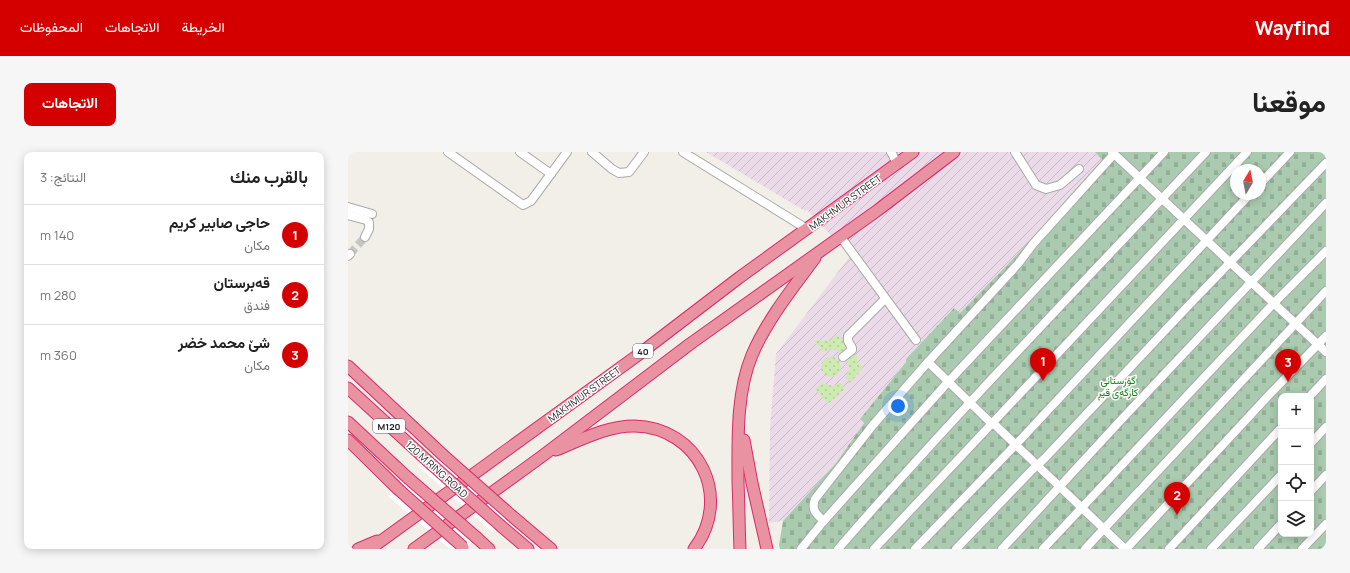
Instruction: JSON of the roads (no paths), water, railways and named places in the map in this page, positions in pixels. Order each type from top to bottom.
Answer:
[{"type":"highway","name":"MAKHMUR STREET","points":[[370,549],[638,355],[740,277],[913,152]]},
{"type":"highway","name":"40","points":[[417,548],[541,457],[690,344],[878,210],[954,152]]},
{"type":"highway","points":[[740,549],[738,433],[746,373],[752,356],[771,320],[820,251]]},
{"type":"highway","points":[[348,366],[443,454],[551,549]]},
{"type":"highway","name":"120 M RING ROAD","points":[[348,388],[431,464],[528,549]]},
{"type":"highway","points":[[741,402],[742,429],[746,455],[767,549]]},
{"type":"highway","name":"M120","points":[[348,422],[408,478],[489,549]]},
{"type":"highway","points":[[541,457],[604,430],[614,428],[644,427],[658,430],[682,442],[699,461],[709,485],[711,498],[709,517],[703,535],[694,549]]},
{"type":"highway","points":[[348,440],[363,453],[398,489],[464,548]]},
{"type":"highway","points":[[348,445],[363,453]]},
{"type":"highway","points":[[358,549],[390,535]]},
{"type":"street","points":[[448,152],[523,205],[531,201],[567,152]]},
{"type":"street","points":[[520,152],[551,174]]},
{"type":"street","points":[[592,152],[619,173],[629,172],[644,152]]},
{"type":"street","points":[[685,152],[807,229]]},
{"type":"street","points":[[891,152],[897,164]]},
{"type":"street","points":[[1015,152],[1036,185],[1046,189],[1060,185],[1079,169]]},
{"type":"street","points":[[802,549],[824,521],[948,382],[1164,152]]},
{"type":"street","points":[[838,549],[878,502],[1088,275],[1206,152]]},
{"type":"street","points":[[874,549],[1247,152]]},
{"type":"street","points":[[1266,178],[1290,152]]},
{"type":"street","points":[[824,521],[815,513],[813,509],[815,499],[874,425],[928,362],[1018,264],[1033,244],[1113,153],[1326,352]]},
{"type":"street","points":[[956,549],[1045,458],[1230,262],[1326,163]]},
{"type":"street","points":[[915,549],[1244,200]]},
{"type":"street","points":[[1002,549],[1326,203]]},
{"type":"street","points":[[348,207],[372,214]]},
{"type":"street","points":[[348,215],[369,222],[369,229],[365,237]]},
{"type":"street","points":[[840,236],[916,340]]},
{"type":"street","points":[[1043,549],[1274,303],[1326,251]]},
{"type":"street","points":[[1085,549],[1326,291]]},
{"type":"street","points":[[843,357],[852,350],[848,336],[885,299]]},
{"type":"street","points":[[928,362],[1126,549],[1326,336]]},
{"type":"street","points":[[1313,393],[1326,379]]},
{"type":"street","points":[[1314,440],[1326,427]]},
{"type":"street","points":[[1169,549],[1280,429]]},
{"type":"street","points":[[1314,488],[1326,475]]},
{"type":"street","points":[[1211,549],[1278,477]]},
{"type":"street","points":[[1302,549],[1326,524]]},
{"type":"street","points":[[1258,549],[1278,527]]},
{"type":"tunnel","points":[[350,254],[365,237]]},
{"type":"place","name":"حاجی صابیر کریم","points":[[1043,381]]},
{"type":"place","name":"شێ محمد خضر","points":[[1288,382]]},
{"type":"place","name":"قەبرستان","points":[[1177,515]]},
{"type":"park label","name":"گۆڕستانی کارگەی قیڕ","points":[[1118,386]]}]
